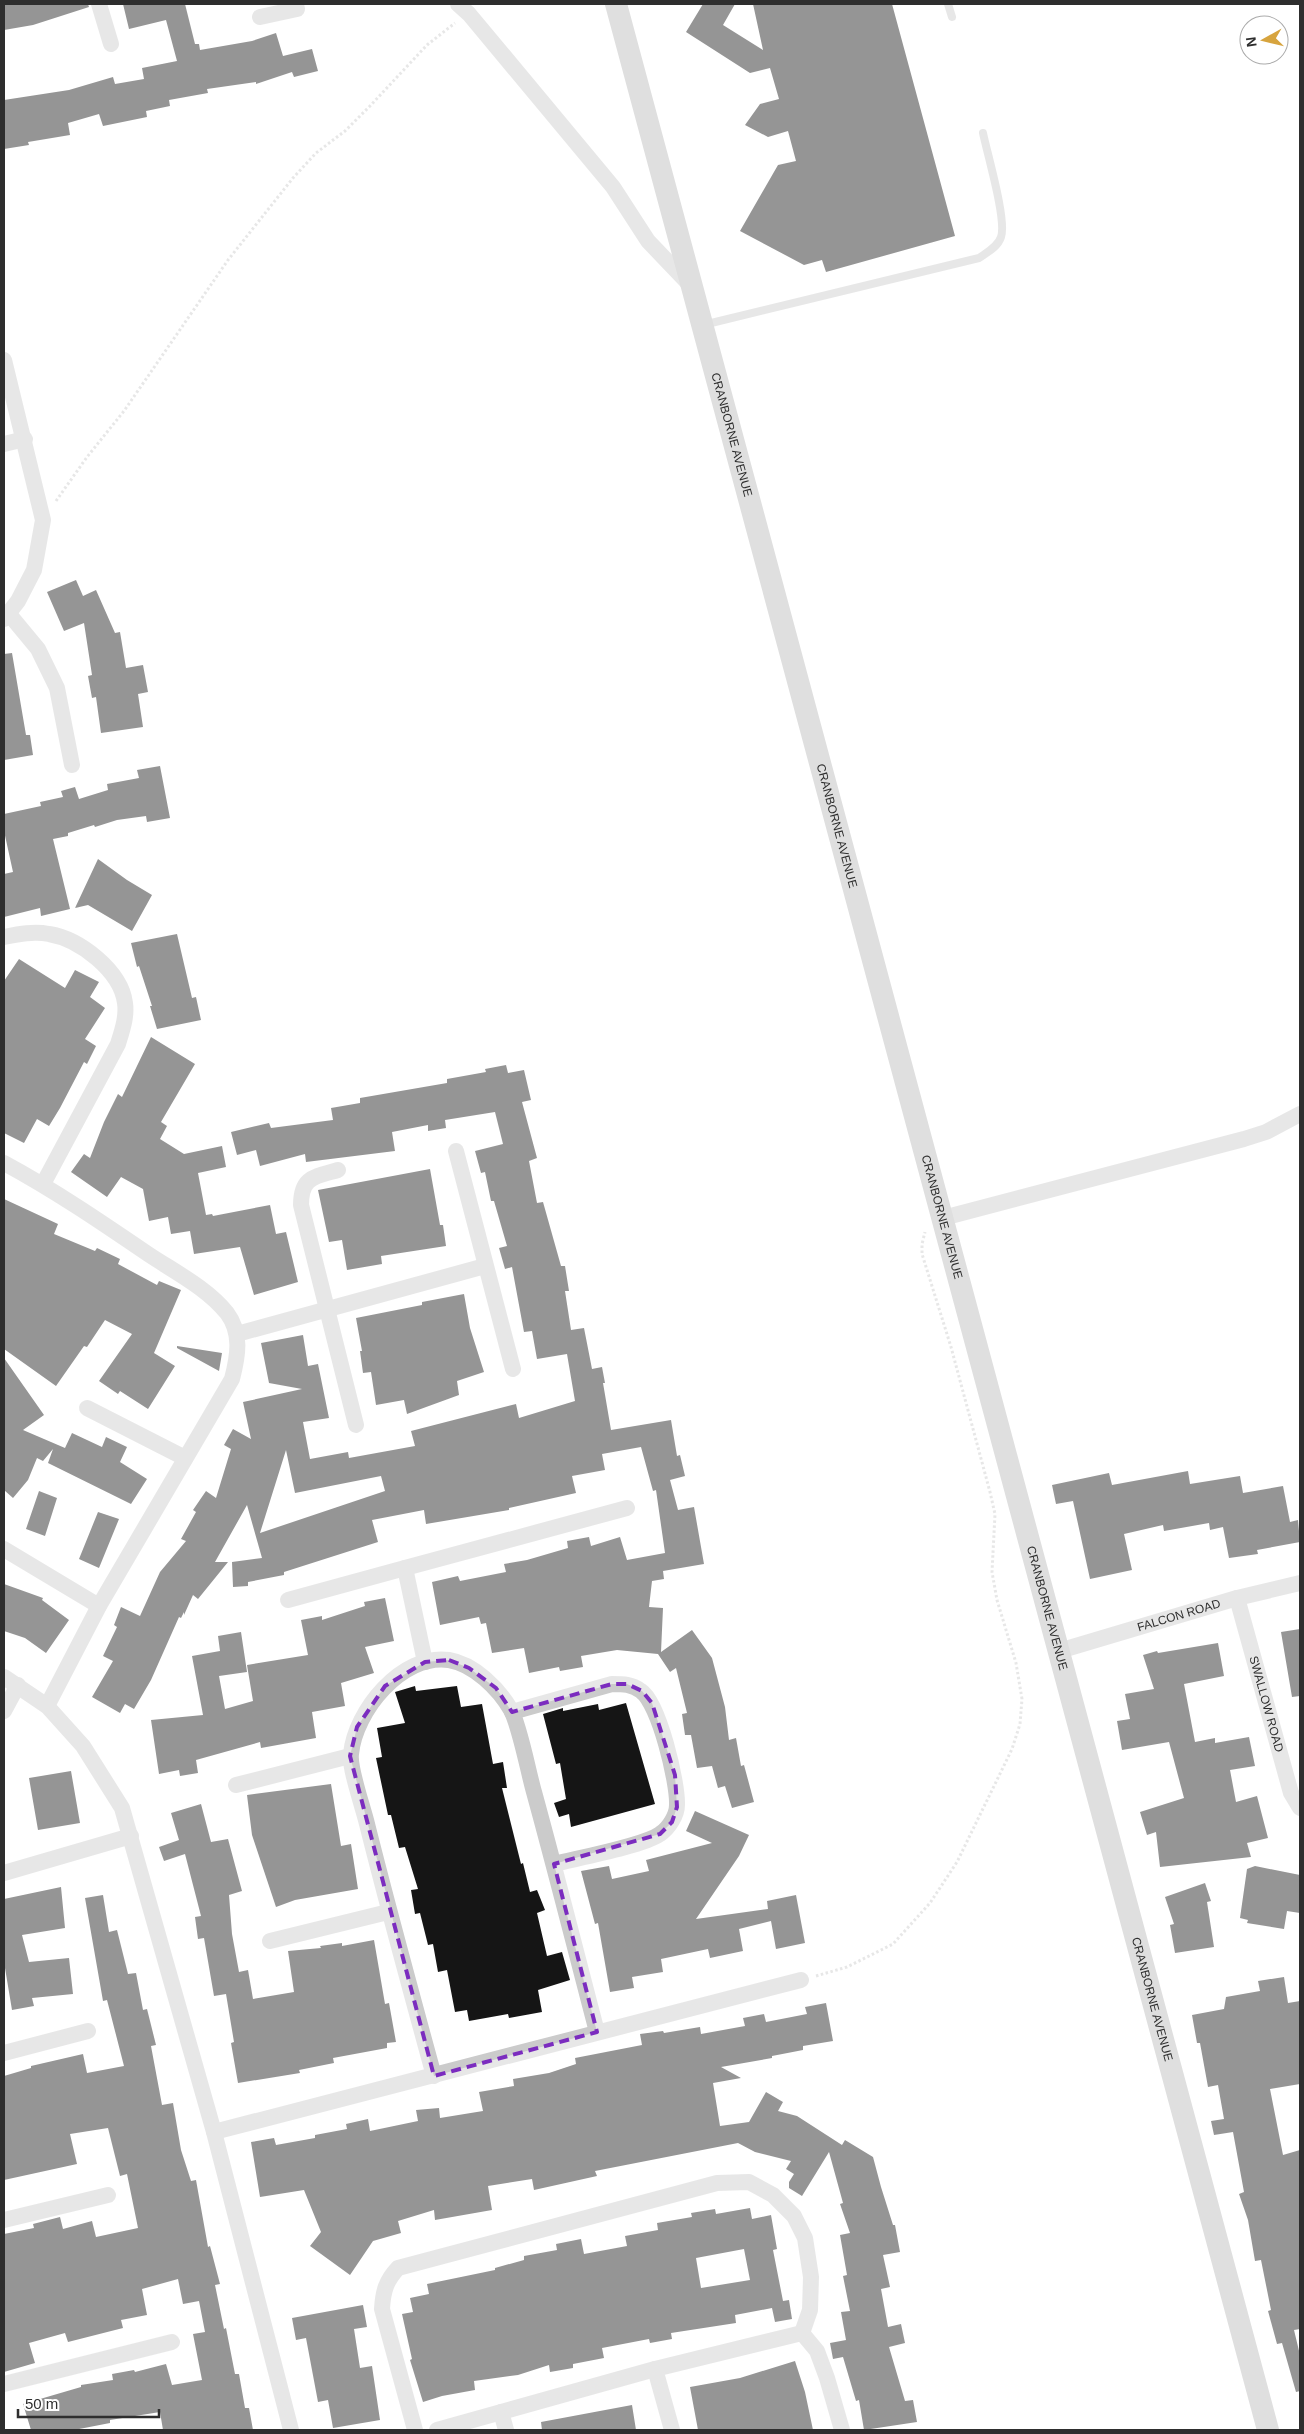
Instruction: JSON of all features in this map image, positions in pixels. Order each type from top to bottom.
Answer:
[{"type":"street","points":[[99,4],[111,44]]},
{"type":"street","points":[[260,17],[297,9],[296,4]]},
{"type":"street","name":"CRANBORNE AVENUE","points":[[616,4],[1268,2430]]},
{"type":"street","points":[[463,9],[612,187],[648,241],[690,285]]},
{"type":"street","points":[[4,360],[25,439],[43,520],[34,570],[27,586],[6,616],[38,649],[58,688],[72,766]]},
{"type":"street","points":[[4,444],[25,439]]},
{"type":"street","points":[[4,937],[27,933],[50,934],[70,941],[89,952],[108,969],[121,987],[125,1004],[125,1020],[118,1044],[43,1184]]},
{"type":"street","points":[[943,1218],[1244,1139],[1266,1132],[1300,1114]]},
{"type":"street","points":[[456,1152],[512,1369]]},
{"type":"street","points":[[4,1163],[43,1184],[204,1291],[228,1314],[237,1334],[238,1355],[232,1379],[99,1606],[47,1706]]},
{"type":"street","points":[[338,1170],[313,1177],[304,1184],[301,1194],[301,1205],[356,1425]]},
{"type":"street","points":[[237,1334],[486,1266]]},
{"type":"street","points":[[87,1408],[185,1458]]},
{"type":"street","points":[[288,1600],[626,1508]]},
{"type":"street","points":[[4,1549],[99,1606]]},
{"type":"street","points":[[405,1568],[424,1662]]},
{"type":"street","name":"FALCON ROAD","points":[[1058,1651],[1237,1598],[1300,1583]]},
{"type":"street","name":"SWALLOW ROAD","points":[[1237,1598],[1291,1793],[1300,1808]]},
{"type":"street","points":[[434,2076],[388,1912],[350,1756],[357,1727],[369,1705],[386,1686],[402,1673],[424,1662],[450,1660],[468,1668],[496,1688],[512,1712],[554,1864],[597,2032]]},
{"type":"street","points":[[4,1711],[11,1681],[47,1706],[83,1746],[122,1808],[214,2132],[291,2430]]},
{"type":"street","points":[[512,1712],[612,1684],[627,1684],[642,1691],[652,1703],[675,1774],[677,1807],[672,1822],[660,1834],[645,1840],[554,1864]]},
{"type":"street","points":[[236,1785],[350,1756]]},
{"type":"street","points":[[4,1873],[131,1836]]},
{"type":"street","points":[[270,1941],[388,1912]]},
{"type":"street","points":[[214,2132],[801,1980]]},
{"type":"street","points":[[4,2053],[88,2031]]},
{"type":"street","points":[[415,2430],[382,2309],[382,2293],[388,2279],[398,2268],[717,2183],[749,2182],[773,2195],[794,2216],[805,2238],[811,2276],[810,2310],[802,2333]]},
{"type":"street","points":[[4,2220],[108,2195]]},
{"type":"street","points":[[437,2430],[655,2369],[802,2333]]},
{"type":"street","points":[[802,2333],[817,2351],[828,2378],[842,2430]]},
{"type":"street","points":[[4,2384],[172,2342]]},
{"type":"street","points":[[655,2369],[672,2430]]},
{"type":"street","points":[[501,2412],[506,2430]]},
{"type":"lane","points":[[948,4],[952,17]]},
{"type":"lane","points":[[701,326],[979,258],[993,249],[1002,237],[1000,210],[983,133]]},
{"type":"path","points":[[43,520],[87,457],[124,411],[228,260],[293,178],[316,153],[344,131],[370,106],[463,9]]},
{"type":"path","points":[[801,1980],[847,1967],[893,1944],[930,1903],[957,1862],[1012,1749],[1020,1724],[1022,1699],[1016,1663],[997,1600],[992,1572],[995,1514],[952,1347],[922,1254],[924,1234],[929,1227],[943,1218]]},
{"type":"highlighted area","points":[[449,1660],[469,1668],[496,1688],[512,1712],[612,1684],[627,1684],[642,1691],[652,1703],[675,1775],[677,1807],[672,1822],[660,1834],[554,1864],[597,2032],[434,2076],[350,1756],[357,1727],[385,1686],[425,1662]]},
{"type":"building","points":[[4,4],[88,4],[89,7],[33,25],[4,30]]},
{"type":"building","points":[[123,4],[185,4],[195,44],[199,44],[200,50],[252,41],[276,33],[283,56],[312,49],[318,71],[294,77],[292,72],[256,84],[256,82],[207,89],[208,93],[169,100],[170,106],[146,111],[147,117],[103,126],[99,114],[68,123],[70,135],[28,142],[29,145],[4,149],[4,100],[69,90],[113,77],[115,84],[144,79],[142,68],[177,61],[166,20],[129,29]]},
{"type":"building","points":[[703,4],[735,4],[723,25],[763,50],[753,4],[892,4],[955,236],[826,272],[822,260],[804,265],[740,231],[778,165],[796,161],[788,131],[768,137],[745,125],[760,104],[779,99],[770,68],[750,73],[686,32]]},
{"type":"building","points":[[76,580],[83,596],[96,590],[115,633],[120,632],[126,668],[143,665],[148,692],[138,694],[143,727],[101,733],[96,697],[92,698],[88,676],[92,675],[84,623],[64,631],[47,592]]},
{"type":"building","points":[[12,653],[26,735],[30,735],[33,755],[4,760],[4,654]]},
{"type":"building","points":[[160,766],[170,818],[147,822],[146,816],[117,820],[95,827],[94,825],[68,833],[68,836],[53,839],[70,909],[41,916],[40,908],[4,917],[4,874],[13,872],[4,831],[4,814],[41,806],[40,802],[63,797],[61,791],[75,787],[79,799],[108,790],[107,784],[139,778],[137,770]]},
{"type":"building","points":[[98,859],[152,895],[132,931],[88,905],[75,908]]},
{"type":"building","points":[[177,934],[192,998],[196,997],[201,1020],[157,1029],[150,1006],[152,1006],[139,966],[137,967],[131,943]]},
{"type":"building","points":[[19,959],[65,988],[75,970],[99,982],[90,997],[105,1008],[85,1039],[96,1046],[87,1064],[84,1062],[49,1126],[37,1119],[24,1143],[4,1133],[4,981]]},
{"type":"building","points":[[151,1037],[195,1064],[161,1122],[167,1126],[160,1139],[184,1154],[222,1146],[226,1167],[198,1173],[206,1215],[212,1214],[213,1216],[270,1205],[276,1234],[286,1232],[298,1282],[254,1295],[240,1247],[194,1254],[190,1231],[171,1234],[168,1217],[149,1221],[143,1189],[121,1177],[107,1197],[71,1172],[84,1154],[90,1158],[104,1122],[118,1094],[122,1097]]},
{"type":"building","points":[[506,1065],[508,1073],[524,1070],[531,1100],[522,1102],[537,1158],[529,1161],[537,1203],[543,1202],[561,1266],[565,1266],[569,1291],[565,1291],[571,1330],[584,1328],[592,1369],[602,1367],[611,1430],[671,1420],[677,1456],[680,1455],[685,1476],[670,1480],[678,1510],[694,1507],[704,1564],[663,1571],[664,1579],[652,1581],[649,1607],[663,1608],[661,1652],[692,1630],[712,1658],[725,1707],[729,1740],[736,1738],[741,1766],[744,1765],[754,1802],[732,1808],[725,1786],[718,1788],[712,1766],[697,1768],[691,1735],[685,1735],[682,1714],[687,1713],[676,1668],[670,1672],[658,1654],[617,1650],[581,1656],[583,1667],[560,1671],[559,1667],[529,1673],[524,1648],[492,1653],[486,1623],[481,1624],[479,1617],[440,1625],[432,1582],[458,1576],[460,1581],[506,1572],[504,1564],[527,1560],[568,1548],[567,1541],[589,1537],[591,1546],[620,1537],[627,1560],[665,1553],[656,1490],[653,1491],[641,1447],[602,1454],[605,1470],[572,1476],[576,1493],[509,1508],[509,1510],[426,1524],[424,1510],[372,1520],[378,1542],[284,1572],[284,1575],[248,1582],[248,1586],[233,1587],[232,1562],[262,1558],[247,1505],[215,1562],[228,1562],[198,1599],[193,1595],[184,1615],[184,1612],[181,1618],[179,1617],[151,1680],[134,1709],[125,1704],[120,1713],[92,1697],[113,1661],[103,1656],[117,1627],[114,1625],[121,1607],[140,1616],[160,1572],[186,1541],[181,1539],[196,1512],[193,1510],[206,1491],[216,1498],[231,1449],[224,1445],[233,1429],[251,1439],[243,1402],[302,1389],[269,1383],[261,1343],[303,1335],[308,1366],[318,1364],[329,1418],[303,1422],[310,1459],[348,1452],[349,1458],[415,1446],[411,1431],[516,1404],[519,1418],[575,1401],[567,1354],[537,1359],[532,1331],[524,1332],[512,1267],[505,1269],[499,1248],[507,1246],[494,1201],[491,1201],[485,1172],[481,1173],[475,1151],[503,1144],[495,1112],[445,1120],[446,1128],[428,1131],[428,1125],[392,1132],[395,1151],[306,1162],[305,1154],[260,1166],[256,1150],[237,1155],[231,1132],[269,1123],[271,1128],[333,1120],[331,1108],[360,1103],[360,1098],[447,1083],[447,1079],[486,1072],[485,1069]],"holes":[[[286,1450],[295,1493],[381,1476],[385,1491],[260,1533]]]},
{"type":"building","points":[[430,1169],[440,1225],[443,1225],[446,1246],[381,1256],[382,1264],[347,1270],[342,1240],[329,1242],[318,1190]]},
{"type":"building","points":[[4,1199],[58,1224],[54,1234],[95,1251],[97,1248],[120,1259],[118,1264],[157,1285],[159,1281],[181,1290],[154,1353],[175,1366],[148,1409],[120,1391],[118,1394],[99,1381],[132,1334],[105,1320],[87,1347],[84,1346],[56,1386],[4,1349]]},
{"type":"building","points":[[464,1294],[470,1328],[484,1372],[457,1381],[459,1395],[407,1414],[404,1400],[376,1405],[371,1372],[363,1373],[360,1351],[362,1351],[356,1318],[422,1305],[422,1302]]},
{"type":"building","points":[[177,1346],[222,1353],[219,1371],[177,1348]]},
{"type":"building","points":[[4,1358],[44,1415],[23,1430],[65,1448],[72,1433],[102,1447],[106,1437],[127,1447],[120,1462],[147,1479],[131,1504],[48,1463],[53,1449],[43,1461],[37,1458],[28,1480],[13,1498],[4,1490]]},
{"type":"building","points":[[1188,1471],[1190,1484],[1240,1476],[1243,1493],[1283,1486],[1290,1522],[1298,1520],[1300,1542],[1257,1550],[1258,1554],[1229,1558],[1223,1527],[1210,1530],[1209,1523],[1164,1531],[1163,1525],[1124,1534],[1132,1570],[1090,1579],[1073,1501],[1056,1504],[1052,1485],[1109,1473],[1112,1485]]},
{"type":"building","points":[[39,1491],[57,1498],[45,1536],[26,1529]]},
{"type":"building","points":[[98,1512],[119,1519],[99,1568],[79,1559]]},
{"type":"building","points":[[4,1584],[43,1598],[42,1600],[69,1620],[46,1653],[25,1638],[4,1631]]},
{"type":"building","points":[[385,1598],[394,1641],[365,1647],[374,1673],[341,1683],[345,1706],[312,1712],[316,1738],[261,1748],[260,1742],[196,1760],[198,1773],[180,1776],[179,1770],[159,1774],[151,1720],[203,1715],[192,1656],[220,1651],[218,1636],[241,1632],[247,1672],[219,1676],[225,1709],[253,1701],[247,1665],[308,1655],[301,1620],[322,1616],[322,1620],[365,1606],[364,1602]]},
{"type":"building","points":[[1300,1629],[1300,1696],[1292,1697],[1281,1632]]},
{"type":"building","points":[[1218,1643],[1224,1676],[1184,1684],[1195,1742],[1215,1738],[1215,1743],[1249,1737],[1255,1766],[1230,1770],[1236,1802],[1257,1796],[1268,1838],[1247,1843],[1251,1857],[1160,1867],[1156,1832],[1147,1835],[1140,1812],[1184,1798],[1169,1742],[1122,1750],[1117,1721],[1130,1719],[1125,1694],[1154,1689],[1143,1655],[1157,1651],[1158,1653]]},
{"type":"building","points":[[415,1686],[416,1691],[457,1686],[461,1707],[482,1704],[493,1764],[503,1762],[507,1788],[502,1788],[521,1864],[523,1863],[530,1892],[537,1890],[545,1910],[537,1913],[547,1956],[562,1952],[570,1980],[538,1990],[542,2012],[509,2018],[508,2014],[469,2021],[467,2010],[455,2012],[447,1970],[438,1972],[433,1944],[428,1945],[420,1913],[415,1914],[411,1890],[418,1889],[405,1847],[399,1848],[391,1815],[388,1815],[376,1758],[382,1757],[377,1728],[405,1723],[395,1692]]},
{"type":"building","points":[[626,1703],[655,1804],[571,1827],[569,1814],[559,1817],[554,1803],[566,1799],[560,1763],[556,1764],[543,1714],[563,1708],[563,1711],[598,1704],[599,1710]]},
{"type":"building","points":[[71,1771],[80,1823],[38,1830],[29,1778]]},
{"type":"building","points":[[331,1784],[341,1846],[351,1844],[358,1889],[295,1900],[276,1907],[252,1835],[247,1795]]},
{"type":"building","points":[[201,1804],[211,1842],[228,1839],[242,1891],[229,1895],[232,1934],[239,1972],[248,1970],[253,1999],[294,1992],[288,1951],[321,1948],[320,1946],[342,1943],[342,1946],[374,1940],[385,2004],[389,2003],[396,2042],[387,2043],[387,2048],[333,2058],[334,2063],[299,2070],[300,2073],[238,2083],[231,2043],[234,2042],[226,1994],[214,1996],[204,1938],[198,1939],[195,1917],[201,1916],[185,1854],[164,1861],[159,1847],[179,1840],[171,1813]]},
{"type":"building","points":[[695,1811],[749,1835],[739,1856],[696,1919],[768,1909],[767,1901],[796,1895],[805,1943],[776,1949],[771,1921],[739,1929],[743,1951],[710,1958],[708,1949],[661,1959],[663,1972],[632,1977],[634,1988],[610,1992],[598,1923],[595,1924],[581,1871],[609,1866],[612,1879],[649,1871],[646,1860],[712,1843],[686,1831]]},
{"type":"building","points":[[1255,1866],[1300,1875],[1300,1913],[1287,1911],[1284,1929],[1247,1923],[1248,1920],[1240,1918],[1247,1869]]},
{"type":"building","points":[[1205,1883],[1211,1901],[1207,1902],[1214,1947],[1175,1953],[1170,1925],[1174,1924],[1165,1897]]},
{"type":"building","points":[[61,1887],[65,1928],[22,1935],[29,1962],[69,1958],[73,1994],[32,1998],[34,2006],[12,2010],[4,1962],[4,1899]]},
{"type":"building","points":[[103,1895],[109,1932],[117,1930],[128,1974],[136,1973],[143,2010],[147,2009],[156,2045],[151,2046],[162,2105],[173,2103],[181,2150],[191,2181],[196,2180],[208,2247],[210,2246],[220,2284],[215,2285],[224,2329],[226,2328],[235,2374],[239,2374],[245,2408],[249,2408],[253,2430],[163,2430],[160,2412],[110,2420],[110,2423],[74,2430],[31,2430],[23,2404],[81,2387],[81,2385],[113,2380],[112,2374],[134,2370],[135,2372],[166,2364],[172,2385],[202,2380],[193,2334],[205,2332],[199,2301],[183,2304],[178,2279],[142,2289],[147,2315],[121,2320],[123,2328],[68,2342],[65,2333],[29,2343],[35,2363],[4,2372],[4,2234],[34,2228],[33,2224],[60,2217],[63,2229],[92,2221],[96,2237],[138,2228],[127,2174],[120,2176],[108,2128],[70,2134],[77,2164],[4,2180],[4,2076],[31,2068],[31,2066],[83,2054],[87,2073],[124,2066],[107,2000],[103,2001],[85,1898]]},
{"type":"building","points":[[1284,1977],[1288,2003],[1300,2001],[1300,2084],[1270,2089],[1283,2155],[1300,2150],[1300,2329],[1294,2330],[1300,2355],[1300,2391],[1296,2392],[1282,2343],[1277,2344],[1268,2311],[1271,2310],[1261,2260],[1255,2261],[1248,2220],[1239,2194],[1244,2192],[1233,2132],[1214,2135],[1211,2121],[1224,2119],[1218,2085],[1208,2087],[1200,2043],[1197,2043],[1192,2015],[1224,2009],[1226,1997],[1260,1991],[1258,1981]]},
{"type":"building","points":[[826,2003],[833,2041],[803,2046],[803,2050],[772,2056],[772,2058],[721,2067],[741,2078],[713,2083],[720,2126],[749,2122],[766,2092],[783,2102],[778,2111],[797,2116],[842,2145],[845,2140],[873,2157],[893,2225],[895,2225],[900,2252],[883,2255],[890,2287],[881,2289],[888,2327],[901,2324],[905,2343],[889,2347],[905,2401],[913,2400],[917,2422],[864,2430],[859,2400],[856,2401],[843,2357],[833,2359],[830,2343],[846,2340],[841,2312],[850,2311],[843,2276],[847,2275],[840,2235],[850,2233],[840,2204],[843,2203],[829,2152],[802,2196],[789,2188],[789,2182],[794,2174],[786,2169],[791,2161],[755,2152],[738,2143],[595,2171],[597,2176],[534,2190],[532,2179],[488,2186],[492,2210],[435,2220],[434,2210],[398,2221],[401,2233],[373,2241],[350,2275],[310,2246],[321,2232],[304,2190],[260,2197],[251,2142],[274,2138],[276,2145],[315,2138],[315,2135],[347,2129],[346,2124],[368,2119],[370,2131],[418,2121],[416,2110],[439,2108],[440,2118],[483,2111],[479,2092],[514,2086],[513,2079],[549,2073],[576,2064],[575,2058],[642,2045],[640,2034],[663,2031],[664,2033],[700,2027],[701,2034],[745,2026],[743,2018],[764,2014],[766,2022],[807,2014],[805,2007]]},
{"type":"building","points":[[750,2208],[752,2219],[771,2215],[777,2249],[773,2250],[783,2301],[789,2300],[792,2319],[775,2322],[772,2308],[735,2315],[736,2323],[671,2333],[672,2339],[650,2343],[649,2339],[602,2348],[604,2358],[573,2364],[573,2368],[550,2372],[549,2365],[518,2375],[474,2381],[475,2390],[442,2396],[423,2402],[410,2360],[412,2359],[402,2314],[413,2312],[410,2298],[429,2294],[427,2284],[495,2270],[495,2268],[524,2260],[524,2256],[557,2250],[556,2244],[581,2239],[584,2254],[627,2246],[625,2236],[658,2230],[657,2223],[692,2217],[691,2213],[715,2209],[716,2214]],"holes":[[[744,2249],[750,2280],[701,2288],[696,2258]]]},
{"type":"building","points":[[363,2305],[367,2327],[354,2329],[360,2368],[372,2366],[380,2420],[333,2428],[328,2400],[318,2402],[306,2338],[296,2340],[292,2318]]},
{"type":"building","points":[[795,2361],[805,2392],[813,2430],[698,2430],[690,2387],[740,2378]]},
{"type":"building","points":[[632,2405],[636,2430],[542,2430],[541,2422]]}]
